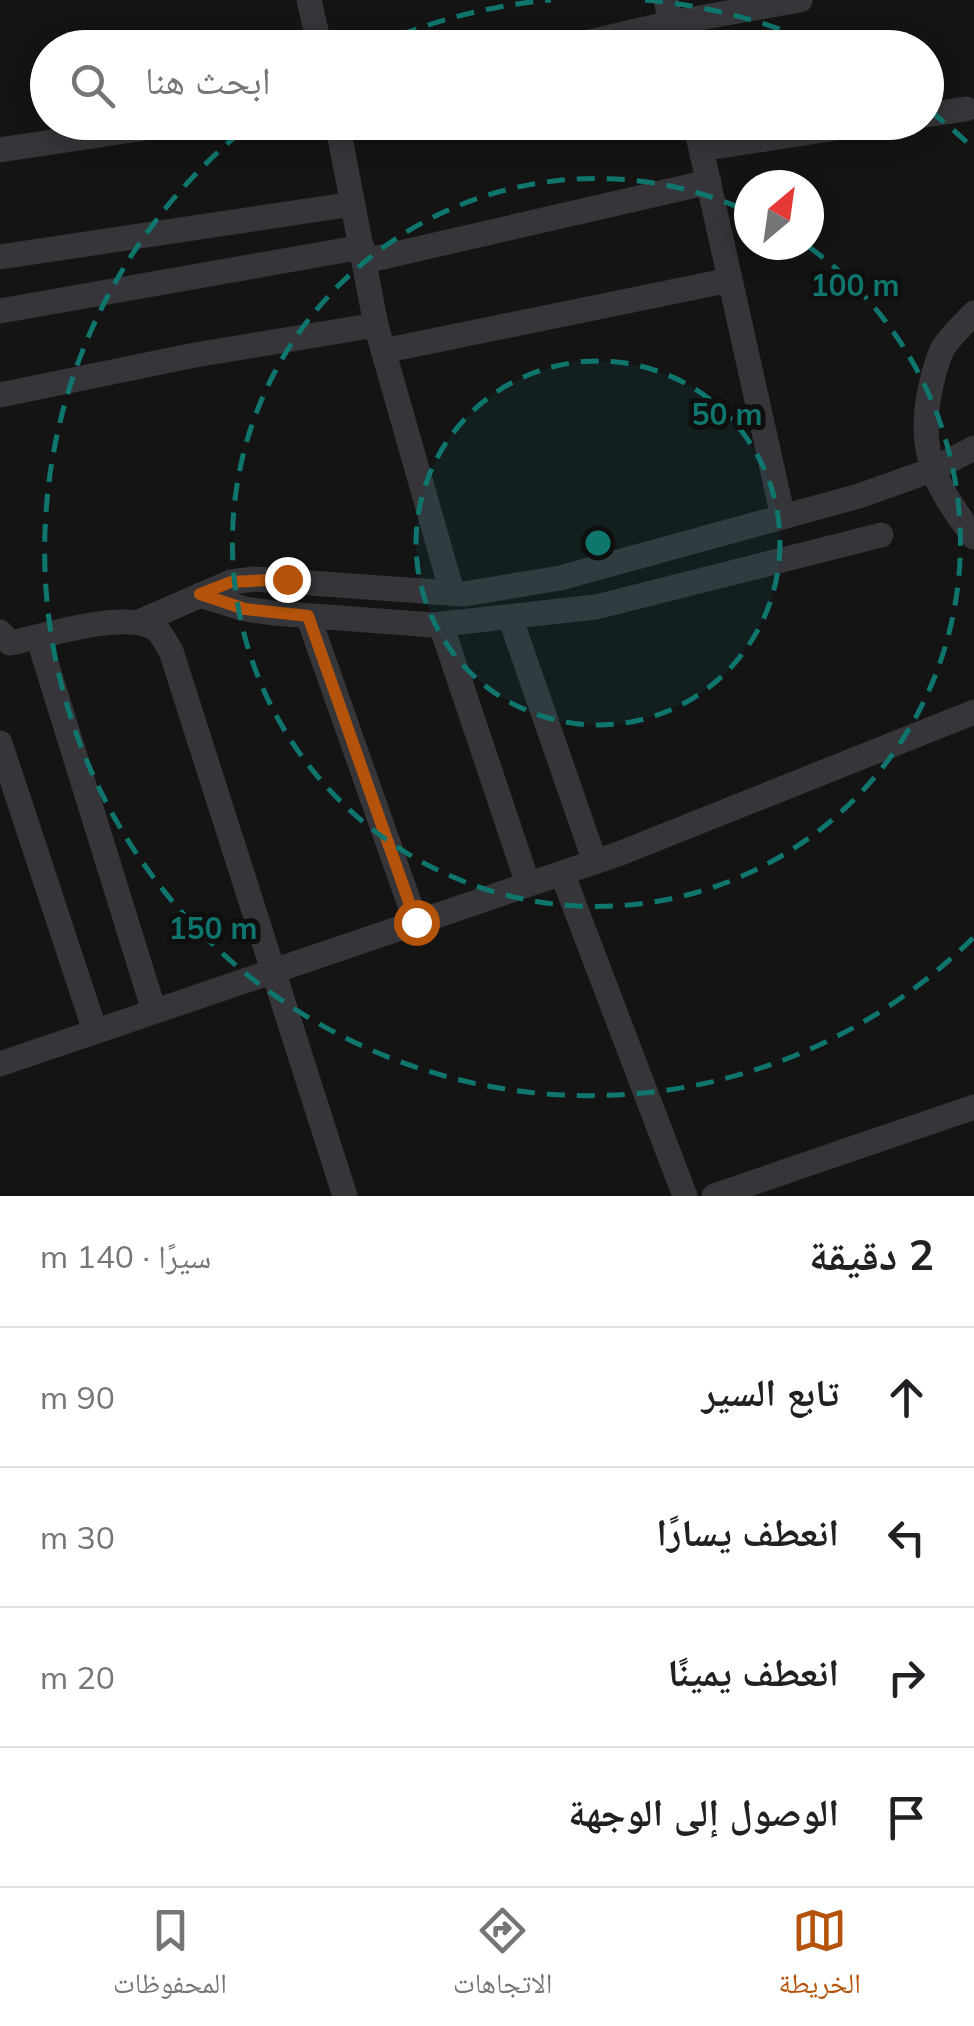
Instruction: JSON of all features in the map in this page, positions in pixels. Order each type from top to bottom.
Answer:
[{"type":"street","points":[[308,0],[316,30]]},
{"type":"street","points":[[641,30],[800,0]]},
{"type":"street","points":[[944,112],[966,109]]},
{"type":"street","points":[[0,150],[66,140]]},
{"type":"street","points":[[341,140],[376,326],[452,592]]},
{"type":"street","points":[[699,140],[783,517]]},
{"type":"street","points":[[701,149],[759,140]]},
{"type":"street","points":[[0,311],[364,254],[708,182]]},
{"type":"street","points":[[0,258],[353,204]]},
{"type":"street","points":[[383,351],[730,280]]},
{"type":"street","points":[[974,313],[942,350],[930,388],[924,444],[950,505],[974,537]]},
{"type":"street","points":[[0,395],[194,354],[376,326]]},
{"type":"street","points":[[139,622],[231,582],[254,579],[464,594],[560,578],[859,496],[932,470],[974,448]]},
{"type":"street","points":[[200,594],[245,609],[441,625],[596,608],[880,535]]},
{"type":"street","points":[[308,616],[416,922]]},
{"type":"street","points":[[510,618],[595,862]]},
{"type":"street","points":[[3,641],[38,638],[118,621],[139,622],[158,631],[170,651],[345,1196]]},
{"type":"street","points":[[441,625],[528,884]]},
{"type":"street","points":[[38,638],[154,1010]]},
{"type":"street","points":[[0,1064],[595,862],[974,712]]},
{"type":"street","points":[[0,743],[95,1031]]},
{"type":"street","points":[[562,873],[685,1196]]},
{"type":"street","points":[[714,1196],[974,1107]]},
{"type":"route","points":[[287,579],[231,582],[200,594],[245,609],[308,616],[416,922]]}]
